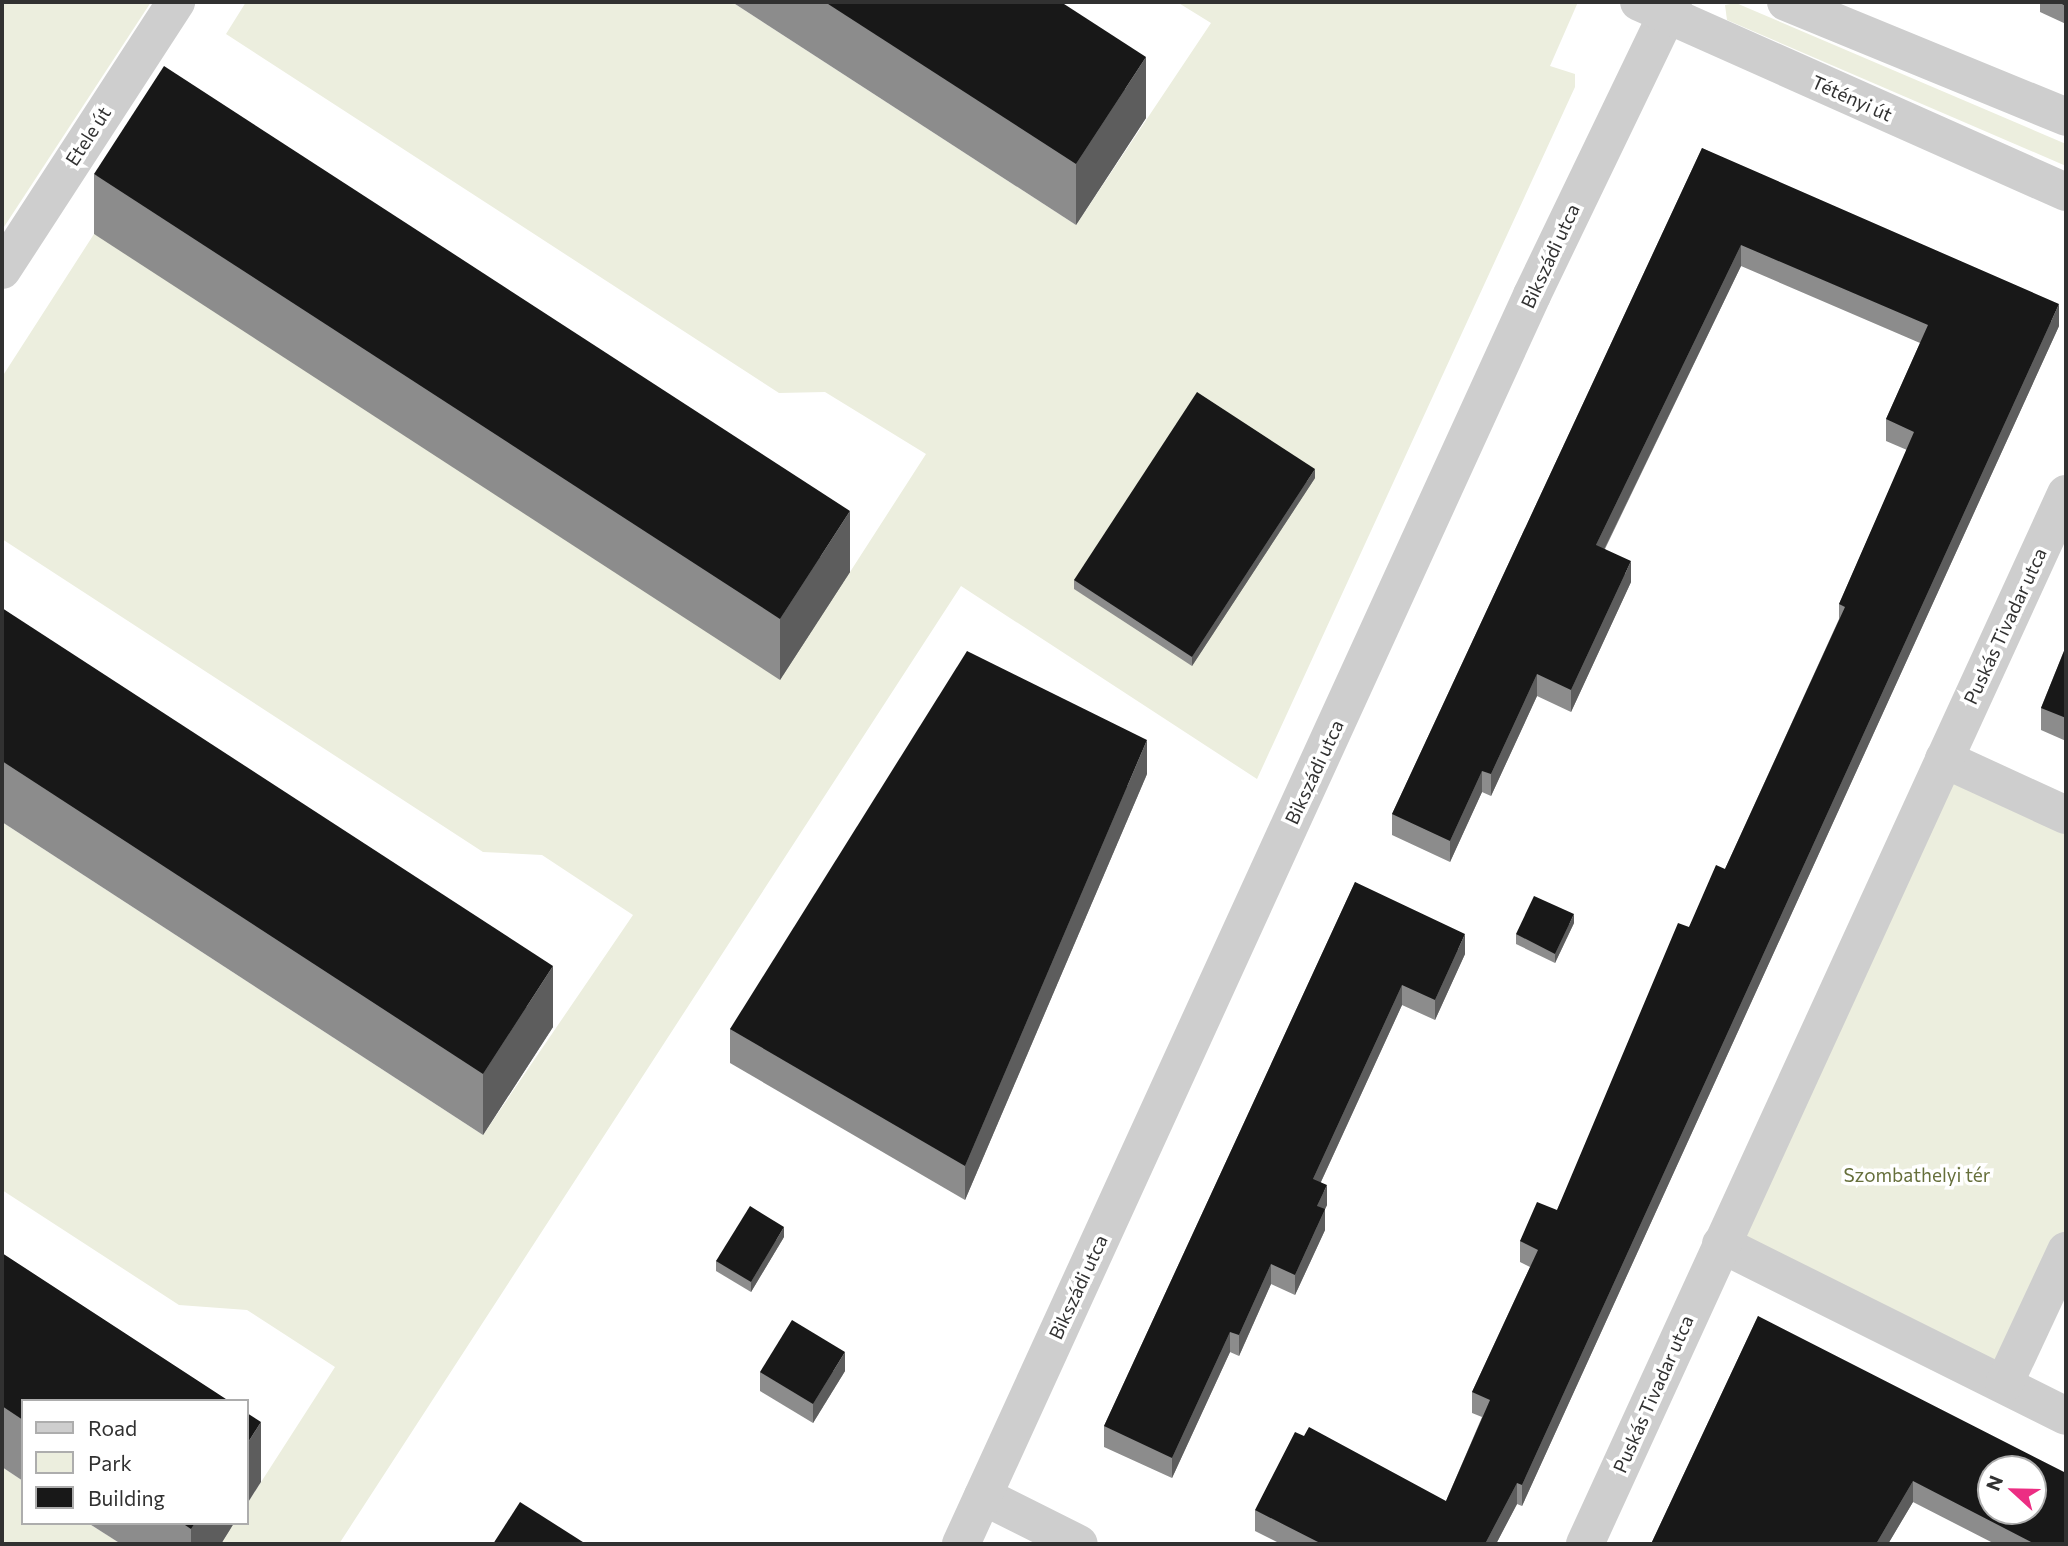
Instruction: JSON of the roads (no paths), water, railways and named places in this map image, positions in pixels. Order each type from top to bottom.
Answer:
[{"type":"street","name":"Etele út","points":[[2,270],[176,2]]},
{"type":"street","points":[[1786,2],[2066,117]]},
{"type":"street","name":"Tétényi út","points":[[1659,6],[2066,192]]},
{"type":"street","name":"Bikszádi utca","points":[[961,1544],[1659,6]]},
{"type":"street","name":"Puskás Tivadar utca","points":[[1944,759],[2066,494]]},
{"type":"street","points":[[2066,815],[1944,759],[1721,1244],[2066,1416]]},
{"type":"street","name":"Puskás Tivadar utca","points":[[1585,1544],[1721,1244]]},
{"type":"street","points":[[2004,1384],[2066,1251]]},
{"type":"street","points":[[983,1496],[1079,1544]]},
{"type":"park label","name":"Szombathelyi tér","points":[[1917,1175]]}]
